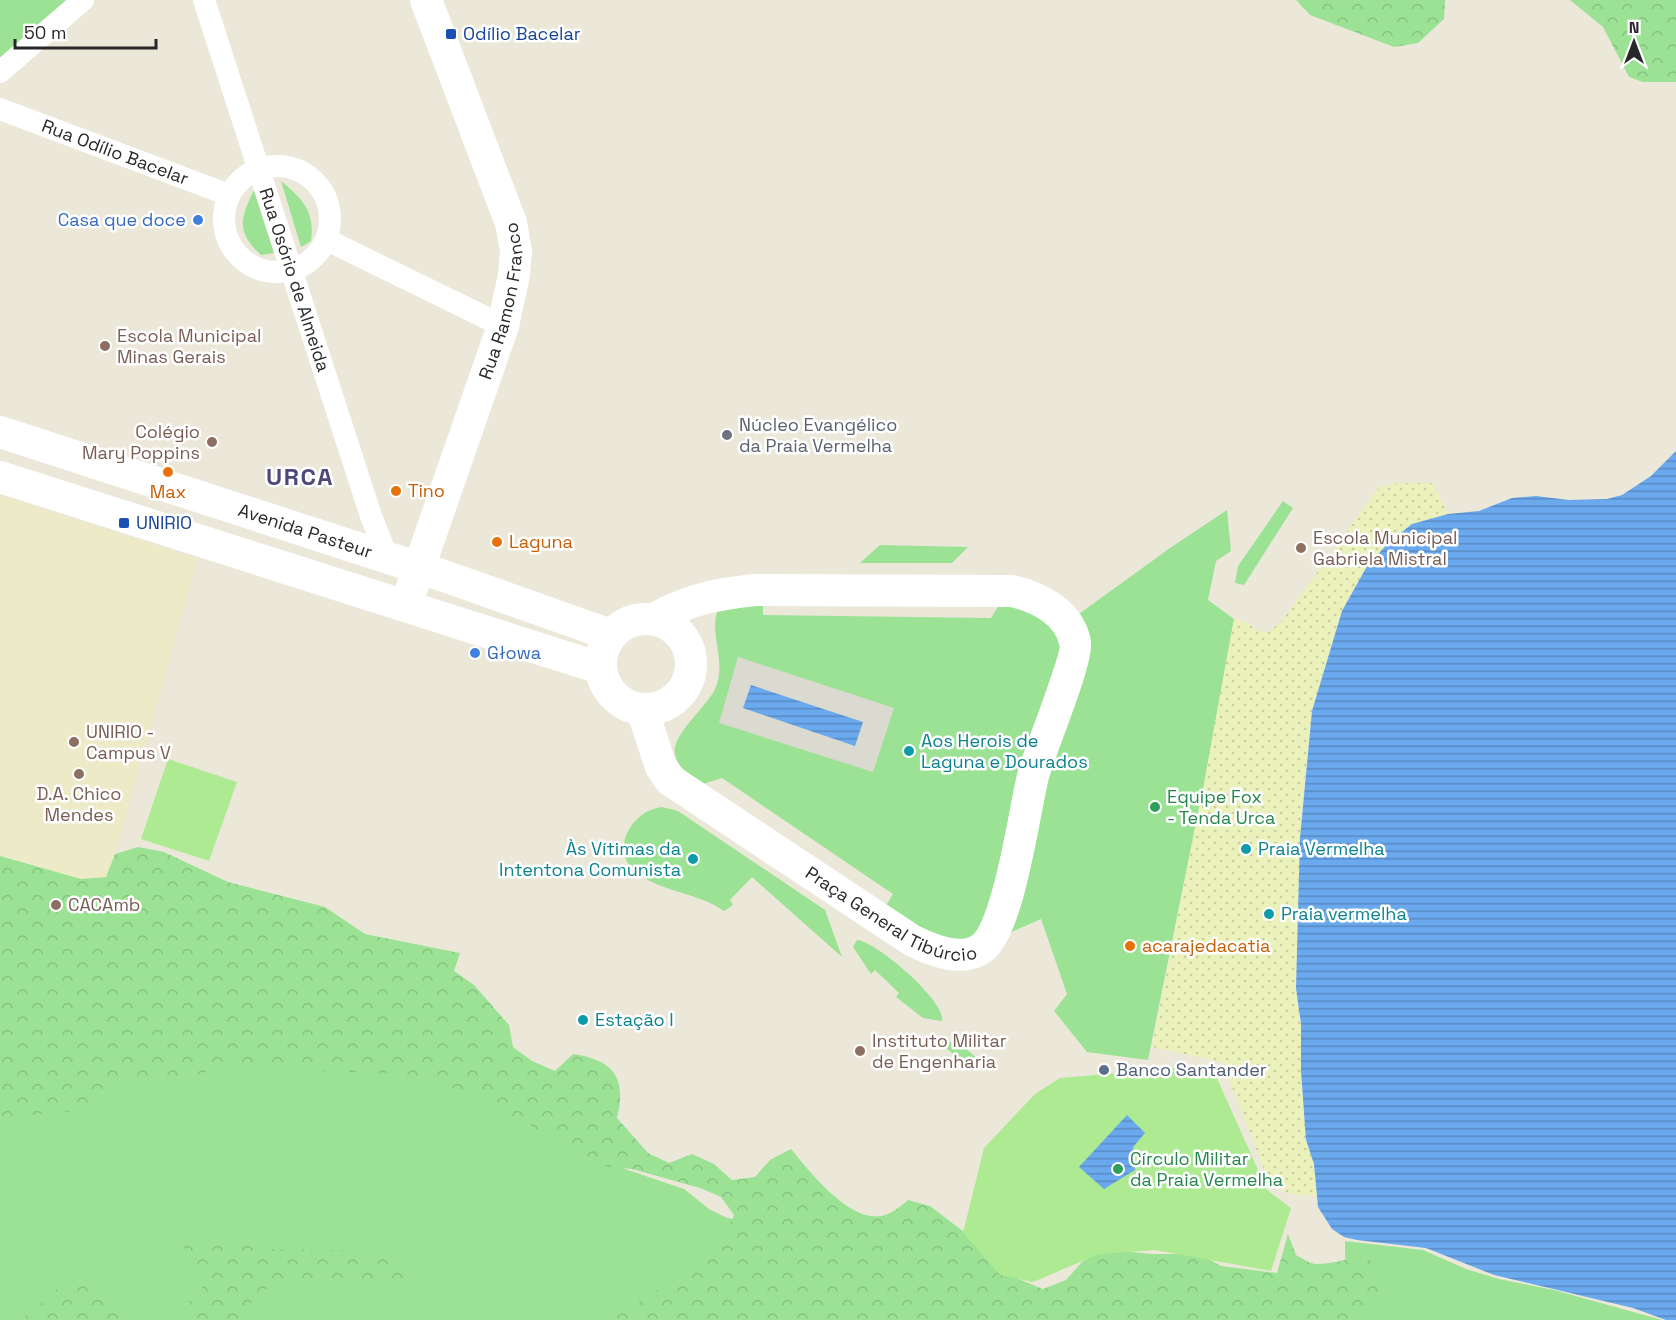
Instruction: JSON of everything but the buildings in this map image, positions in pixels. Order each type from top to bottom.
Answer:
[{"type":"street","points":[[0,72],[83,0]]},
{"type":"street","name":"Rua Osório de Almeida","points":[[204,0],[261,168],[371,516],[388,559]]},
{"type":"street","name":"Rua Ramon Franco","points":[[406,605],[503,326],[514,275],[516,251],[511,223],[426,0]]},
{"type":"street","name":"Rua Odílio Bacelar","points":[[0,109],[229,195]]},
{"type":"street","points":[[276,165],[291,167],[317,183],[326,196],[331,210],[331,225],[327,240],[313,259],[292,270],[275,272],[257,269],[242,260],[231,246],[225,230],[224,212],[229,195],[242,178],[261,168],[276,165]]},
{"type":"street","points":[[327,240],[503,326]]},
{"type":"street","name":"Avenida Pasteur","points":[[0,432],[419,569],[611,635]]},
{"type":"street","points":[[0,477],[600,668]]},
{"type":"street","points":[[174,532],[184,493]]},
{"type":"street","name":"Praça General Tibúrcio","points":[[611,635],[630,621],[654,619],[678,605],[714,594],[754,590],[1012,591],[1044,601],[1055,610],[1071,631],[1077,650],[1040,749],[997,928],[991,939],[980,949],[957,955],[934,951],[913,941],[670,780],[661,767],[642,710]]},
{"type":"street","points":[[611,635],[604,645],[600,668],[608,689],[624,704],[642,710],[657,708],[672,702],[683,691],[690,677],[692,662],[681,634],[668,624],[654,619]]},
{"type":"shaded area","name":"UNIRIO - Campus V","points":[[0,495],[198,559],[90,944],[0,924]]},
{"type":"shaded area","points":[[738,657],[894,708],[873,772],[719,723]]},
{"type":"green space","points":[[0,0],[70,0],[0,62]]},
{"type":"green space","points":[[1296,0],[1445,0],[1444,19],[1418,43],[1394,47],[1310,15]]},
{"type":"green space","points":[[1570,0],[1676,0],[1676,82],[1643,82],[1629,77],[1603,27]]},
{"type":"green space","points":[[281,181],[296,194],[309,214],[311,241],[301,247]]},
{"type":"green space","points":[[254,190],[274,253],[261,255],[244,232],[243,217]]},
{"type":"green space","points":[[1283,501],[1293,508],[1244,585],[1235,583],[1238,566]]},
{"type":"green space","points":[[1227,510],[1231,551],[1216,561],[1208,600],[1234,619],[1202,795],[1213,798],[1212,805],[1200,803],[1148,1060],[1087,1052],[1054,1011],[1067,994],[1041,919],[1009,933],[963,962],[885,907],[893,894],[722,778],[703,784],[679,764],[675,754],[678,738],[711,696],[718,679],[719,658],[715,627],[719,607],[763,601],[763,615],[991,618],[1001,602],[1072,619]]},
{"type":"green space","points":[[880,545],[968,547],[952,563],[860,563]]},
{"type":"green space","points":[[168,759],[237,782],[209,861],[141,839]]},
{"type":"green space","points":[[662,807],[678,811],[825,910],[842,957],[752,877],[730,900],[733,905],[724,911],[715,905],[649,881],[639,875],[630,866],[625,856],[626,835],[640,816]]},
{"type":"green space","points":[[138,847],[164,852],[228,882],[325,907],[365,934],[460,953],[454,971],[474,985],[509,1025],[513,1047],[532,1061],[555,1071],[573,1054],[587,1057],[607,1066],[618,1081],[620,1104],[617,1118],[648,1153],[669,1163],[692,1154],[714,1164],[732,1180],[755,1177],[770,1160],[791,1149],[821,1184],[847,1206],[861,1213],[875,1216],[891,1213],[908,1200],[930,1206],[968,1235],[999,1271],[1043,1289],[1066,1280],[1082,1262],[1103,1249],[1151,1254],[1200,1254],[1221,1266],[1277,1273],[1288,1234],[1296,1255],[1312,1263],[1332,1263],[1353,1258],[1369,1259],[1381,1276],[1387,1293],[1372,1311],[1357,1320],[587,1320],[608,1316],[631,1306],[713,1256],[726,1236],[734,1215],[721,1197],[700,1188],[632,1169],[609,1167],[567,1150],[529,1124],[487,1103],[445,1085],[398,1073],[329,1072],[284,1065],[237,1065],[170,1081],[153,1077],[129,1077],[105,1081],[98,1103],[78,1111],[0,1117],[0,856],[81,879],[106,877],[115,854]]},
{"type":"green space","points":[[0,928],[305,1010],[619,1167],[684,1189],[709,1209],[725,1217],[769,1230],[987,1320],[0,1320]]},
{"type":"green space","points":[[857,940],[879,950],[909,974],[933,1000],[941,1012],[942,1021],[923,1018],[896,997],[899,993],[875,970],[871,974],[853,947]]},
{"type":"green space","points":[[936,1039],[961,1044],[981,1062],[972,1071]]},
{"type":"green space","name":"Círculo Militar da Praia Vermelha","points":[[1211,1065],[1267,1190],[1291,1208],[1271,1271],[1155,1250],[1099,1254],[1033,1282],[1000,1275],[963,1233],[984,1148],[1035,1094],[1060,1078]]},
{"type":"green space","points":[[205,1238],[290,1250],[366,1251],[397,1254],[412,1273],[377,1286],[361,1287],[276,1278],[261,1295],[243,1309],[246,1320],[177,1320],[187,1304],[204,1285],[182,1246]]},
{"type":"green space","points":[[1345,1241],[1423,1250],[1466,1269],[1499,1279],[1554,1290],[1662,1320],[1346,1320]]},
{"type":"green space","points":[[78,1285],[103,1291],[121,1320],[18,1320],[35,1309],[54,1290]]},
{"type":"sand","name":"Praia Vermelha","points":[[1398,483],[1433,483],[1448,514],[1412,524],[1366,568],[1342,611],[1312,711],[1303,794],[1296,988],[1301,1024],[1301,1071],[1306,1139],[1314,1164],[1318,1195],[1295,1195],[1276,1186],[1266,1174],[1222,1062],[1152,1047],[1200,803],[1212,805],[1213,798],[1202,795],[1234,619],[1250,624],[1256,631],[1268,632],[1282,621],[1379,487]]},
{"type":"water","points":[[1676,451],[1676,1320],[1666,1320],[1633,1308],[1494,1275],[1426,1248],[1357,1240],[1344,1237],[1332,1229],[1318,1207],[1314,1164],[1306,1140],[1301,1071],[1301,1024],[1296,988],[1300,838],[1312,711],[1342,611],[1366,568],[1388,543],[1412,524],[1448,514],[1479,511],[1512,498],[1536,496],[1569,500],[1607,499],[1622,495],[1651,476]]},
{"type":"water","points":[[751,685],[863,722],[855,746],[743,708]]},
{"type":"water","points":[[1127,1115],[1145,1133],[1133,1147],[1135,1170],[1104,1189],[1079,1167]]},
{"type":"place","name":"Odílio Bacelar","points":[[451,34]]},
{"type":"place","name":"Casa que doce","points":[[198,220]]},
{"type":"place","name":"Escola Municipal Minas Gerais","points":[[105,346]]},
{"type":"place","name":"Núcleo Evangélico da Praia Vermelha","points":[[727,435]]},
{"type":"place","name":"Colégio Mary Poppins","points":[[212,442]]},
{"type":"place","name":"Max","points":[[168,472]]},
{"type":"place","name":"Tino","points":[[396,491]]},
{"type":"place","name":"UNIRIO","points":[[124,523]]},
{"type":"place","name":"Laguna","points":[[497,542]]},
{"type":"place","name":"Escola Municipal Gabriela Mistral","points":[[1301,548]]},
{"type":"place","name":"Głowa","points":[[475,653]]},
{"type":"place","name":"UNIRIO - Campus V","points":[[74,742]]},
{"type":"place","name":"Aos Herois de Laguna e Dourados","points":[[909,751]]},
{"type":"place","name":"D.A. Chico Mendes","points":[[79,774]]},
{"type":"place","name":"Equipe Fox - Tenda Urca","points":[[1155,807]]},
{"type":"place","name":"Praia Vermelha","points":[[1246,849]]},
{"type":"place","name":"Às Vítimas da Intentona Comunista","points":[[693,859]]},
{"type":"place","name":"CACAmb","points":[[56,905]]},
{"type":"place","name":"Praia vermelha","points":[[1269,914]]},
{"type":"place","name":"acarajedacatia","points":[[1130,946]]},
{"type":"place","name":"Estação I","points":[[583,1020]]},
{"type":"place","name":"Instituto Militar de Engenharia","points":[[860,1051]]},
{"type":"place","name":"Banco Santander","points":[[1104,1070]]},
{"type":"place","name":"Círculo Militar da Praia Vermelha","points":[[1118,1169]]},
{"type":"district","name":"URCA","points":[[300,477]]}]
